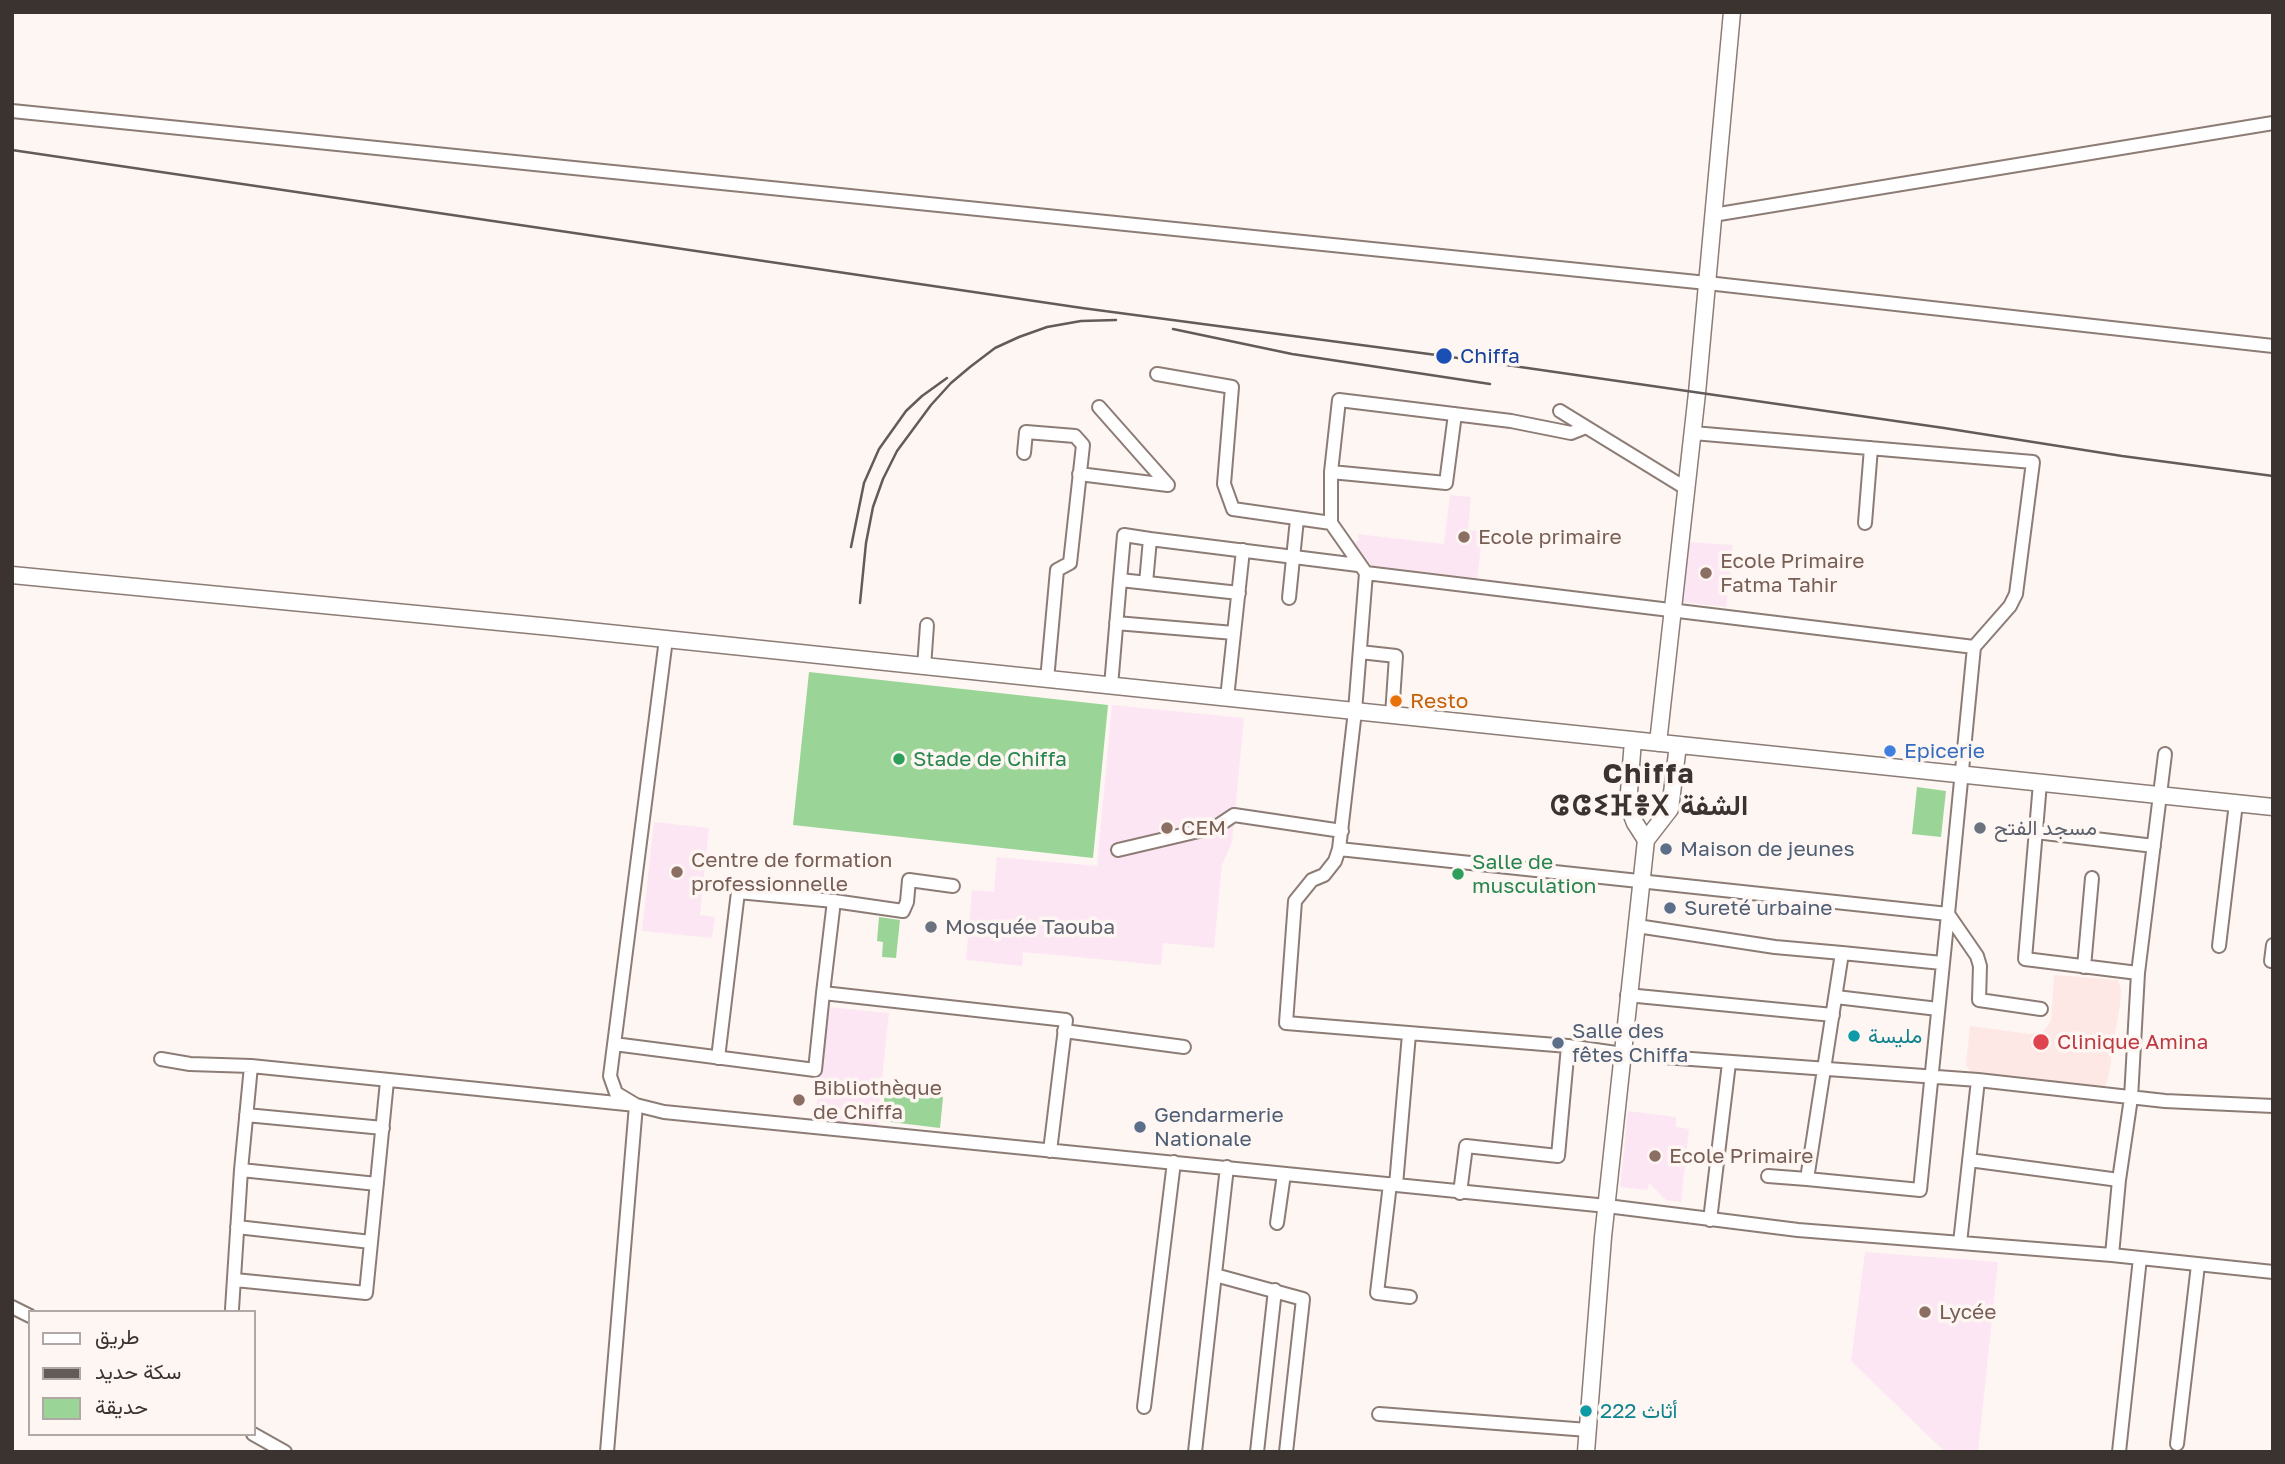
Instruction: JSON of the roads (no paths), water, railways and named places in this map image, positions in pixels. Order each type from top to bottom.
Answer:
[{"type":"main road","points":[[1658,743],[1693,433],[1732,12]]},
{"type":"main road","points":[[12,575],[666,639],[2273,807]]},
{"type":"main road","points":[[1633,740],[1628,805],[1646,840]]},
{"type":"main road","points":[[1586,1452],[1606,1206],[1646,840],[1670,809],[1678,745]]},
{"type":"street","points":[[12,111],[1707,283],[2273,346]]},
{"type":"street","points":[[1713,215],[2273,122]]},
{"type":"street","points":[[1157,374],[1232,387],[1224,484],[1233,509],[1331,523]]},
{"type":"street","points":[[1586,427],[1571,433],[1511,421],[1339,400],[1331,472],[1331,523],[1362,569],[1355,711],[1339,849],[1335,861],[1324,875],[1312,880],[1295,901],[1286,1023],[1568,1046],[1623,1054],[1729,1063],[1978,1080],[2131,1098],[2273,1106]]},
{"type":"street","points":[[1079,474],[1168,485],[1099,407]]},
{"type":"street","points":[[1560,411],[1687,489]]},
{"type":"street","points":[[1331,472],[1446,484],[1455,414]]},
{"type":"street","points":[[1024,453],[1026,432],[1075,436],[1083,445],[1070,562],[1057,570],[1047,680]]},
{"type":"street","points":[[1693,433],[2033,463],[2016,594],[2010,606],[1974,647],[1920,1190],[1768,1176]]},
{"type":"street","points":[[1865,523],[1871,448]]},
{"type":"street","points":[[1289,598],[1297,519]]},
{"type":"street","points":[[1111,686],[1124,535],[1293,556],[1362,569],[1671,612],[1974,647]]},
{"type":"street","points":[[1146,583],[1150,538]]},
{"type":"street","points":[[1227,698],[1243,550]]},
{"type":"street","points":[[1120,580],[1239,593]]},
{"type":"street","points":[[1116,623],[1234,633]]},
{"type":"street","points":[[924,667],[927,625]]},
{"type":"street","points":[[636,1105],[616,1093],[610,1076],[666,639]]},
{"type":"street","points":[[1360,652],[1396,656],[1392,715]]},
{"type":"street","points":[[2112,1255],[2131,1098],[2138,973],[2165,754]]},
{"type":"street","points":[[2040,783],[2025,959],[2138,973]]},
{"type":"street","points":[[2220,946],[2236,803]]},
{"type":"street","points":[[1118,850],[1216,827],[1234,815],[1342,831]]},
{"type":"street","points":[[2036,832],[2154,846]]},
{"type":"street","points":[[1339,849],[1948,914],[1977,956],[1980,966],[1979,1000],[2041,1009]]},
{"type":"street","points":[[2084,967],[2092,878]]},
{"type":"street","points":[[718,1058],[738,892],[834,901],[902,911],[907,902],[909,880],[953,886]]},
{"type":"street","points":[[614,1044],[815,1070],[834,901]]},
{"type":"street","points":[[1636,926],[1775,947],[1942,963]]},
{"type":"street","points":[[2271,961],[2273,945]]},
{"type":"street","points":[[1807,1180],[1842,953]]},
{"type":"street","points":[[823,993],[1066,1020],[1050,1151]]},
{"type":"street","points":[[1627,995],[1833,1015]]},
{"type":"street","points":[[1836,998],[1938,1009]]},
{"type":"street","points":[[1064,1031],[1184,1047]]},
{"type":"street","points":[[1409,1034],[1393,1184],[1377,1293],[1410,1297]]},
{"type":"street","points":[[1460,1194],[1465,1146],[1558,1156],[1568,1046]]},
{"type":"street","points":[[162,1059],[190,1064],[251,1066],[636,1105],[664,1112],[1393,1184],[1460,1194],[1606,1206],[1798,1230],[2112,1255],[2273,1272]]},
{"type":"street","points":[[1710,1220],[1729,1063]]},
{"type":"street","points":[[232,1309],[251,1066]]},
{"type":"street","points":[[1960,1243],[1978,1080]]},
{"type":"street","points":[[235,1280],[366,1293],[387,1081]]},
{"type":"street","points":[[607,1452],[636,1105]]},
{"type":"street","points":[[246,1115],[383,1128]]},
{"type":"street","points":[[1969,1160],[2119,1180]]},
{"type":"street","points":[[1144,1407],[1174,1162]]},
{"type":"street","points":[[1195,1452],[1227,1167]]},
{"type":"street","points":[[241,1170],[377,1184]]},
{"type":"street","points":[[1277,1223],[1284,1174]]},
{"type":"street","points":[[237,1227],[371,1242]]},
{"type":"street","points":[[2119,1452],[2140,1258]]},
{"type":"street","points":[[2177,1444],[2198,1265]]},
{"type":"street","points":[[1215,1275],[1303,1299],[1286,1452]]},
{"type":"street","points":[[1258,1452],[1275,1290]]},
{"type":"street","points":[[12,1307],[28,1315]]},
{"type":"street","points":[[1378,1415],[1588,1430]]},
{"type":"street","points":[[256,1436],[285,1452]]},
{"type":"railway","points":[[12,150],[1082,308],[1444,356],[2273,476]]},
{"type":"railway","points":[[860,603],[866,543],[873,507],[883,479],[897,451],[931,405],[951,383],[995,348],[1047,327],[1081,321],[1116,320]]},
{"type":"railway","points":[[1173,329],[1292,354],[1490,384]]},
{"type":"railway","points":[[851,547],[864,483],[879,449],[906,411],[947,378]]},
{"type":"place","name":"Chiffa","points":[[1444,356]]},
{"type":"place","name":"Ecole primaire","points":[[1464,537]]},
{"type":"place","name":"Ecole Primaire Fatma Tahir","points":[[1706,573]]},
{"type":"place","name":"Resto","points":[[1396,701]]},
{"type":"place","name":"Epicerie","points":[[1890,751]]},
{"type":"place","name":"Stade de Chiffa","points":[[899,759]]},
{"type":"place","name":"CEM","points":[[1167,828]]},
{"type":"place","name":"مسجد الفتح","points":[[1980,828]]},
{"type":"place","name":"Maison de jeunes","points":[[1666,849]]},
{"type":"place","name":"Centre de formation professionnelle","points":[[677,872]]},
{"type":"place","name":"Salle de musculation","points":[[1458,874]]},
{"type":"place","name":"Sureté urbaine","points":[[1670,908]]},
{"type":"place","name":"Mosquée Taouba","points":[[931,927]]},
{"type":"place","name":"مليسة","points":[[1854,1036]]},
{"type":"place","name":"Clinique Amina","points":[[2041,1042]]},
{"type":"place","name":"Salle des fêtes Chiffa","points":[[1558,1043]]},
{"type":"place","name":"Bibliothèque de Chiffa","points":[[799,1100]]},
{"type":"place","name":"Gendarmerie Nationale","points":[[1140,1127]]},
{"type":"place","name":"Ecole Primaire","points":[[1655,1156]]},
{"type":"place","name":"Lycée","points":[[1925,1312]]},
{"type":"place","name":"أثاث 222","points":[[1586,1411]]},
{"type":"district","name":"Chiffa ⵛⵛⵉⴼⴻⵝ الشفة","points":[[1649,790]]}]
